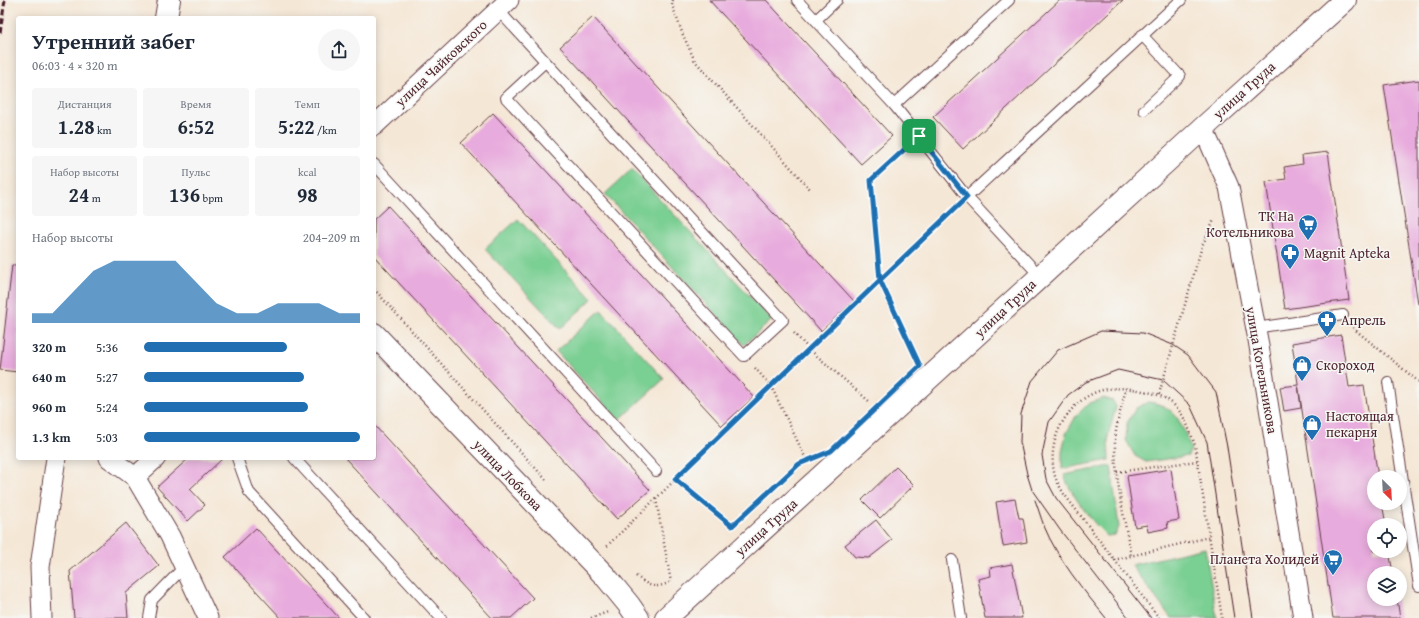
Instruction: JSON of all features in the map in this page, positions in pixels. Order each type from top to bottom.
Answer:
[{"type":"main road","points":[[166,16],[169,0]]},
{"type":"main road","name":"улица Труда","points":[[666,618],[1202,128],[1345,0]]},
{"type":"main road","name":"улица Лобкова","points":[[376,336],[606,577],[630,605],[638,618]]},
{"type":"street","name":"улица Чайковского","points":[[376,124],[503,5]]},
{"type":"street","name":"улица Котельникова","points":[[1202,128],[1229,187],[1255,328],[1303,618]]},
{"type":"street","points":[[42,618],[40,567],[56,460]]},
{"type":"street","points":[[112,460],[135,477],[170,536],[208,618]]},
{"type":"street","points":[[135,477],[154,460]]},
{"type":"lane","points":[[797,0],[894,105],[967,197],[1040,276]]},
{"type":"lane","points":[[816,20],[837,0]]},
{"type":"lane","points":[[894,105],[1008,0]]},
{"type":"lane","points":[[967,197],[1181,0]]},
{"type":"lane","points":[[503,5],[545,62],[783,320],[744,356],[506,98],[545,62]]},
{"type":"lane","points":[[1142,35],[1180,76],[1144,110]]},
{"type":"lane","points":[[376,166],[656,471]]},
{"type":"lane","points":[[1255,328],[1343,315]]},
{"type":"lane","points":[[1388,382],[1419,586]]},
{"type":"lane","points":[[238,460],[249,492],[364,618]]},
{"type":"lane","points":[[296,460],[442,618]]},
{"type":"lane","points":[[952,560],[961,618]]},
{"type":"lane","points":[[149,618],[152,600],[184,567]]},
{"type":"path","points":[[673,0],[672,5],[683,35],[695,61],[810,189]]},
{"type":"path","points":[[919,136],[871,180],[880,280],[920,366]]},
{"type":"path","points":[[1159,394],[1202,246],[1229,187]]},
{"type":"path","points":[[612,551],[607,546],[967,197]]},
{"type":"path","points":[[376,292],[549,482]]},
{"type":"path","points":[[783,320],[809,349],[871,402]]},
{"type":"path","points":[[1352,327],[1419,382]]},
{"type":"path","points":[[744,356],[771,386],[807,461],[803,463]]},
{"type":"path","points":[[1126,388],[1115,447],[1117,472],[1131,556]]},
{"type":"path","points":[[1159,618],[1064,494],[1054,472],[1053,450],[1060,425],[1078,402],[1099,391],[1126,388],[1159,394],[1175,405],[1186,422],[1195,445],[1222,618]]},
{"type":"path","points":[[1117,472],[1197,461]]},
{"type":"path","points":[[675,479],[732,526],[737,521]]},
{"type":"path","points":[[656,498],[671,582]]},
{"type":"path","points":[[1114,560],[1209,537]]},
{"type":"path","points":[[631,571],[648,585],[659,587],[671,582],[676,577]]},
{"type":"green space","points":[[632,169],[772,320],[744,345],[605,194]]},
{"type":"green space","points":[[518,219],[592,299],[560,329],[485,249]]},
{"type":"green space","points":[[601,310],[664,379],[619,420],[556,351]]},
{"type":"green space","points":[[1104,398],[1113,401],[1116,407],[1108,436],[1109,460],[1062,469],[1062,451],[1066,434],[1076,416],[1089,403]]},
{"type":"green space","points":[[1148,402],[1166,407],[1177,418],[1185,432],[1191,449],[1188,456],[1146,462],[1135,456],[1126,440],[1127,423],[1136,408]]},
{"type":"green space","points":[[1111,466],[1119,527],[1115,535],[1107,536],[1082,508],[1071,491],[1064,475]]},
{"type":"green space","points":[[1205,548],[1217,618],[1171,618],[1131,565]]},
{"type":"building","points":[[709,0],[766,0],[892,136],[861,164]]},
{"type":"building","points":[[1060,0],[1123,0],[963,149],[933,117]]},
{"type":"building","points":[[593,17],[854,301],[821,331],[560,47]]},
{"type":"building","points":[[1419,80],[1419,304],[1418,304],[1384,85]]},
{"type":"building","points":[[493,113],[754,397],[722,426],[461,143]]},
{"type":"building","name":"ТК На Котельникова","points":[[1328,152],[1349,300],[1285,309],[1266,182],[1286,179],[1284,167],[1303,164],[1302,155]]},
{"type":"building","points":[[388,206],[650,490],[617,519],[376,258],[376,217]]},
{"type":"building","points":[[12,265],[16,265],[16,372],[0,370]]},
{"type":"building","points":[[1341,335],[1349,387],[1364,385],[1377,470],[1367,470],[1367,510],[1383,510],[1385,518],[1367,518],[1367,558],[1390,558],[1392,566],[1367,566],[1367,606],[1398,606],[1400,618],[1333,618],[1292,343]]},
{"type":"building","points":[[1298,385],[1301,408],[1284,411],[1280,387]]},
{"type":"building","points":[[376,427],[533,598],[511,618],[492,618],[347,460],[376,460]]},
{"type":"building","points":[[187,460],[221,460],[190,489],[205,505],[188,521],[157,487]]},
{"type":"building","points":[[896,467],[914,485],[880,518],[862,500]]},
{"type":"building","points":[[1171,469],[1179,520],[1167,522],[1168,528],[1148,532],[1147,525],[1135,527],[1127,476]]},
{"type":"building","points":[[1015,499],[1019,518],[1023,518],[1027,542],[1003,546],[996,502]]},
{"type":"building","points":[[876,520],[892,540],[869,558],[855,557],[845,545]]},
{"type":"building","points":[[126,523],[159,566],[126,593],[128,618],[74,618],[70,571]]},
{"type":"building","points":[[256,528],[339,618],[281,618],[225,557]]},
{"type":"building","points":[[1012,564],[1022,618],[985,618],[978,579],[991,576],[990,568]]},
{"type":"tram line","points":[[1129,618],[1060,530],[1032,490],[1020,442],[1021,414],[1032,381],[1058,350],[1101,331],[1143,333],[1173,345],[1188,355],[1216,392],[1227,447],[1253,618]]},
{"type":"tram line","points":[[1151,618],[1056,498],[1046,479],[1042,455],[1049,422],[1068,395],[1086,382],[1118,370],[1163,380],[1190,405],[1207,442],[1234,618]]},
{"type":"tram line","points":[[1035,500],[1049,538],[1056,550],[1072,574],[1106,618]]},
{"type":"railway","points":[[0,33],[5,0]]},
{"type":"place","name":"ТК На Котельникова","points":[[1308,241]]},
{"type":"place","name":"Magnit Apteka","points":[[1290,270]]},
{"type":"place","name":"Апрель","points":[[1327,337]]},
{"type":"place","name":"Скороход","points":[[1302,382]]},
{"type":"place","name":"Настоящая пекарня","points":[[1312,441]]},
{"type":"place","name":"Планета Холидей","points":[[1333,576]]},
{"type":"route","points":[[919,136],[871,180],[880,280],[675,479],[732,526],[799,464],[831,451],[920,366],[880,280],[967,197],[919,136]]}]
